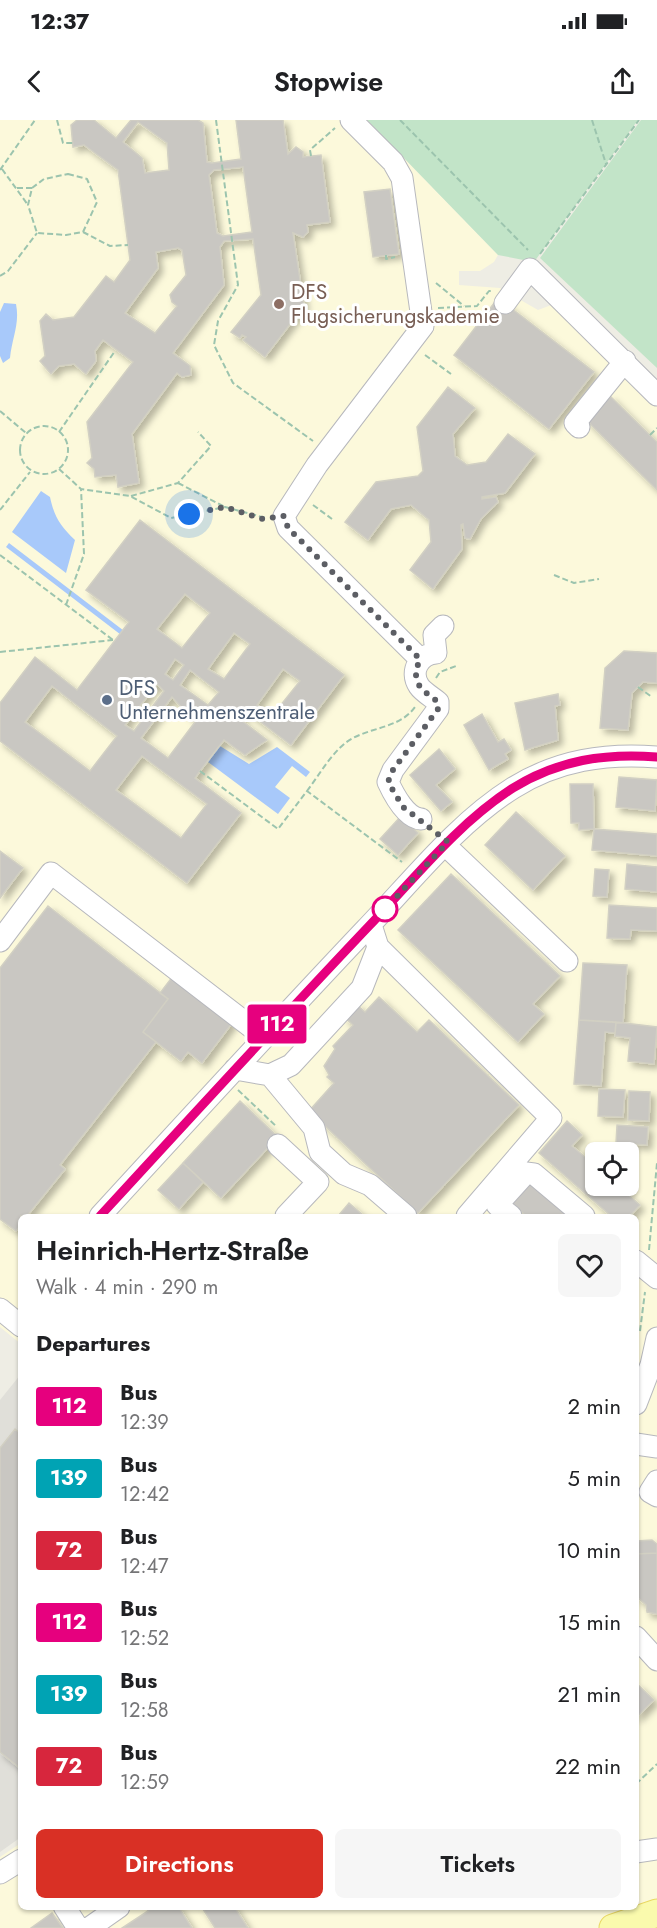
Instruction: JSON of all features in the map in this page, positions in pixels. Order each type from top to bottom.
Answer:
[{"type":"main road","points":[[613,1928],[657,1913]]},
{"type":"street","points":[[346,121],[393,162],[402,178],[423,326],[327,452],[284,516],[288,528],[420,659]]},
{"type":"street","points":[[505,303],[533,264],[657,395]]},
{"type":"street","points":[[579,427],[575,423],[625,361]]},
{"type":"street","points":[[443,626],[434,636],[436,653],[428,654],[420,659],[415,672],[417,684],[438,702],[438,709],[393,770],[388,782],[393,794],[402,802],[403,807],[422,819],[567,961]]},
{"type":"street","points":[[102,1214],[264,1037],[447,844],[498,799],[553,768],[592,757],[657,757]]},
{"type":"street","points":[[0,940],[51,873],[264,1037]]},
{"type":"street","points":[[371,925],[378,947],[551,1118],[469,1214]]},
{"type":"street","points":[[230,1074],[270,1075],[291,1065],[362,988],[378,947]]},
{"type":"street","points":[[270,1075],[314,1128],[320,1152],[344,1174],[370,1185],[404,1214]]},
{"type":"street","points":[[278,1145],[318,1182],[288,1214]]},
{"type":"street","points":[[508,1214],[497,1205],[526,1173],[534,1174],[582,1214]]},
{"type":"street","points":[[639,1263],[657,1278]]},
{"type":"street","points":[[639,1388],[657,1338]]},
{"type":"street","points":[[639,1444],[657,1447]]},
{"type":"street","points":[[657,1481],[650,1491],[657,1496]]},
{"type":"street","points":[[639,1640],[657,1660]]},
{"type":"street","points":[[639,1852],[657,1849]]},
{"type":"street","points":[[0,1874],[18,1862]]},
{"type":"street","points":[[67,1910],[78,1928]]},
{"type":"street","points":[[89,1928],[115,1910]]},
{"type":"path","points":[[35,120],[1,169],[28,205],[37,233]]},
{"type":"path","points":[[57,120],[63,143],[73,143]]},
{"type":"path","points":[[216,120],[238,285],[218,321],[214,345],[232,383],[327,452]]},
{"type":"path","points":[[400,120],[533,264],[639,120]]},
{"type":"path","points":[[592,120],[606,164]]},
{"type":"path","points":[[310,156],[310,150],[346,121]]},
{"type":"path","points":[[16,188],[32,188],[44,179],[68,174],[87,179],[97,202],[83,232]]},
{"type":"path","points":[[28,205],[32,188]]},
{"type":"path","points":[[37,233],[66,235],[83,232],[110,246],[128,245]]},
{"type":"path","points":[[0,276],[8,271],[37,233]]},
{"type":"path","points":[[415,266],[466,306],[439,306],[423,326]]},
{"type":"path","points":[[409,344],[451,374]]},
{"type":"path","points":[[59,432],[115,351]]},
{"type":"path","points":[[0,411],[26,433]]},
{"type":"path","points":[[39,426],[48,426],[59,432],[68,445],[68,457],[59,469],[47,475],[30,471],[20,455],[21,440],[26,433],[39,426]]},
{"type":"path","points":[[650,435],[657,428]]},
{"type":"path","points":[[130,496],[178,483],[211,446],[198,432]]},
{"type":"path","points":[[59,469],[81,489],[130,496],[171,518],[225,507]]},
{"type":"path","points":[[0,510],[30,471]]},
{"type":"path","points":[[178,483],[225,507],[263,519],[284,516]]},
{"type":"path","points":[[66,605],[84,554],[81,489]]},
{"type":"path","points":[[298,495],[332,519]]},
{"type":"path","points":[[0,555],[113,640],[0,652]]},
{"type":"path","points":[[554,575],[574,583],[599,579]]},
{"type":"path","points":[[200,771],[278,829],[338,750],[352,738],[409,716],[440,672],[456,666]]},
{"type":"path","points":[[638,687],[652,697]]},
{"type":"path","points":[[307,791],[396,857]]},
{"type":"path","points":[[230,1074],[286,1135],[278,1145]]},
{"type":"path","points":[[639,1781],[657,1764]]},
{"type":"shaded area","points":[[0,120],[367,120],[498,255],[494,262],[480,271],[459,271],[459,285],[500,288],[538,310],[554,304],[657,392],[657,1928],[0,1928],[0,1857],[18,1845],[18,1910],[639,1910],[639,1214],[18,1214],[18,1342],[0,1327]]},
{"type":"shaded area","points":[[18,1378],[18,1839],[0,1852],[0,1400]]},
{"type":"green space","points":[[367,120],[638,120],[534,262],[498,255]]},
{"type":"green space","points":[[641,120],[657,120],[657,368],[540,258]]},
{"type":"water","points":[[4,303],[16,304],[17,318],[10,358],[3,363],[0,356],[0,312]]},
{"type":"water","points":[[41,491],[50,497],[58,520],[75,540],[66,573],[12,532]]},
{"type":"water","points":[[9,543],[132,637],[129,641],[6,547]]},
{"type":"water","points":[[220,746],[249,764],[277,747],[310,772],[306,777],[292,766],[275,787],[290,798],[278,814],[208,762]]},
{"type":"building","name":"DFS Flugsicherungskademie","points":[[77,120],[94,120],[116,138],[131,120],[198,120],[203,123],[207,162],[212,163],[241,159],[236,120],[283,120],[288,154],[296,147],[303,152],[303,157],[321,155],[330,222],[307,225],[308,232],[303,237],[293,233],[304,306],[265,357],[243,340],[246,337],[242,335],[240,338],[231,332],[261,295],[253,239],[224,241],[220,247],[224,285],[173,353],[190,366],[191,375],[182,377],[177,373],[132,434],[139,483],[118,487],[116,475],[95,477],[94,469],[87,463],[92,458],[87,422],[133,362],[103,340],[95,351],[96,361],[86,374],[74,364],[59,366],[51,374],[40,361],[45,356],[40,321],[46,314],[53,320],[74,317],[106,276],[114,282],[130,260],[118,170],[84,145],[73,147],[71,125]],"holes":[[[138,122],[167,143],[169,170],[145,173],[142,158],[123,142]],[[243,167],[252,232],[223,236],[217,233],[209,175],[214,170]],[[178,248],[182,250],[186,275],[170,295],[172,302],[177,306],[155,333],[125,313],[158,268],[156,252]]]},
{"type":"building","points":[[390,189],[399,254],[373,257],[364,192]]},
{"type":"building","points":[[498,298],[594,372],[549,429],[454,355]]},
{"type":"building","points":[[448,387],[475,408],[453,434],[455,456],[467,465],[486,462],[508,434],[535,454],[505,493],[482,497],[482,499],[496,497],[498,502],[481,519],[470,539],[465,538],[463,524],[461,525],[462,549],[433,589],[410,570],[431,542],[429,520],[411,505],[391,509],[368,540],[345,522],[376,482],[418,476],[423,471],[417,427]]},
{"type":"building","points":[[610,396],[657,442],[657,490],[586,420]]},
{"type":"building","name":"DFS Unternehmenszentrale","points":[[140,520],[344,675],[291,745],[246,711],[240,719],[267,740],[245,755],[224,740],[200,771],[195,778],[241,813],[187,883],[0,741],[0,703],[35,657],[77,690],[129,622],[86,590]],"holes":[[[185,594],[210,613],[182,648],[157,629]],[[234,633],[250,644],[224,679],[208,669]],[[175,659],[184,665],[173,680],[165,674]],[[283,669],[300,681],[272,716],[257,705]],[[190,670],[219,692],[208,705],[180,685]],[[157,684],[164,691],[134,731],[125,725]],[[52,686],[117,736],[90,771],[25,722]],[[172,697],[195,722],[168,758],[141,738]],[[142,756],[207,804],[181,838],[116,790]]]},
{"type":"building","points":[[624,651],[657,653],[657,683],[643,682],[632,693],[628,730],[600,728],[605,668]]},
{"type":"building","points":[[558,694],[560,705],[555,706],[558,740],[525,750],[515,703]]},
{"type":"building","points":[[482,714],[498,742],[504,739],[511,750],[505,754],[508,759],[489,770],[464,725]]},
{"type":"building","points":[[439,749],[455,769],[436,785],[452,802],[441,811],[410,775]]},
{"type":"building","points":[[619,777],[657,780],[655,811],[616,807]]},
{"type":"building","points":[[570,784],[593,784],[594,829],[579,830],[579,823],[571,823]]},
{"type":"building","points":[[516,812],[565,856],[533,890],[485,845]]},
{"type":"building","points":[[401,816],[418,833],[398,855],[380,839]]},
{"type":"building","points":[[594,829],[657,834],[657,856],[592,850]]},
{"type":"building","points":[[0,851],[23,868],[0,898]]},
{"type":"building","points":[[627,864],[657,867],[657,892],[625,889]]},
{"type":"building","points":[[595,869],[609,870],[607,897],[593,896]]},
{"type":"building","points":[[451,874],[560,976],[533,1004],[544,1014],[518,1042],[398,930]]},
{"type":"building","points":[[609,905],[657,908],[657,931],[631,930],[630,939],[607,938]]},
{"type":"building","points":[[48,906],[168,999],[143,1032],[156,1042],[60,1165],[65,1169],[29,1214],[18,1214],[16,1231],[0,1219],[0,968]]},
{"type":"building","points":[[583,963],[627,965],[623,1023],[579,1020]]},
{"type":"building","points":[[173,976],[233,1022],[202,1063],[188,1052],[181,1061],[143,1032],[168,999],[160,993]]},
{"type":"building","points":[[379,997],[417,1032],[429,1020],[519,1105],[418,1213],[309,1111],[334,1083],[327,1077],[329,1075],[324,1066],[335,1049],[333,1046],[353,1025],[344,1017],[356,1004],[365,1012]]},
{"type":"building","points":[[579,1020],[616,1022],[615,1033],[605,1032],[601,1086],[574,1084]]},
{"type":"building","points":[[616,1022],[657,1027],[654,1064],[628,1061],[630,1038],[615,1036]]},
{"type":"building","points":[[599,1089],[625,1090],[623,1117],[598,1116]]},
{"type":"building","points":[[629,1091],[650,1092],[649,1121],[628,1120]]},
{"type":"building","points":[[240,1101],[278,1137],[221,1198],[183,1163]]},
{"type":"building","points":[[567,1121],[582,1135],[572,1146],[585,1157],[585,1193],[539,1153]]},
{"type":"building","points":[[617,1125],[648,1127],[647,1145],[639,1144],[639,1142],[616,1142]]},
{"type":"building","points":[[183,1163],[203,1182],[179,1209],[158,1190]]},
{"type":"building","points":[[527,1175],[571,1214],[524,1214],[506,1198]]},
{"type":"building","points":[[588,1196],[630,1196],[640,1205],[632,1214],[609,1214]]},
{"type":"building","points":[[349,1203],[362,1214],[340,1214]]},
{"type":"building","points":[[15,1429],[18,1432],[18,1767],[0,1752],[0,1448]]},
{"type":"building","points":[[652,1540],[657,1544],[657,1553],[639,1554],[639,1541]]},
{"type":"building","points":[[657,1553],[657,1614],[647,1612],[646,1605],[639,1599],[639,1554]]},
{"type":"building","points":[[639,1686],[654,1700],[639,1715]]},
{"type":"building","points":[[181,1910],[192,1928],[122,1928],[148,1911]]},
{"type":"building","points":[[204,1910],[237,1910],[248,1928],[215,1928]]},
{"type":"building","points":[[52,1913],[63,1928],[31,1928]]},
{"type":"bus line","name":"112","points":[[102,1214],[448,842],[498,799],[515,787],[572,761],[592,757],[657,757]]},
{"type":"place","name":"DFS Flugsicherungskademie","points":[[279,304]]},
{"type":"place","name":"DFS Unternehmenszentrale","points":[[107,700]]},
{"type":"route","points":[[189,514],[225,507],[263,519],[284,516],[288,528],[420,659],[415,672],[417,684],[438,702],[438,709],[393,770],[388,782],[393,794],[402,802],[403,807],[416,819],[422,819],[448,842],[385,909]]}]
